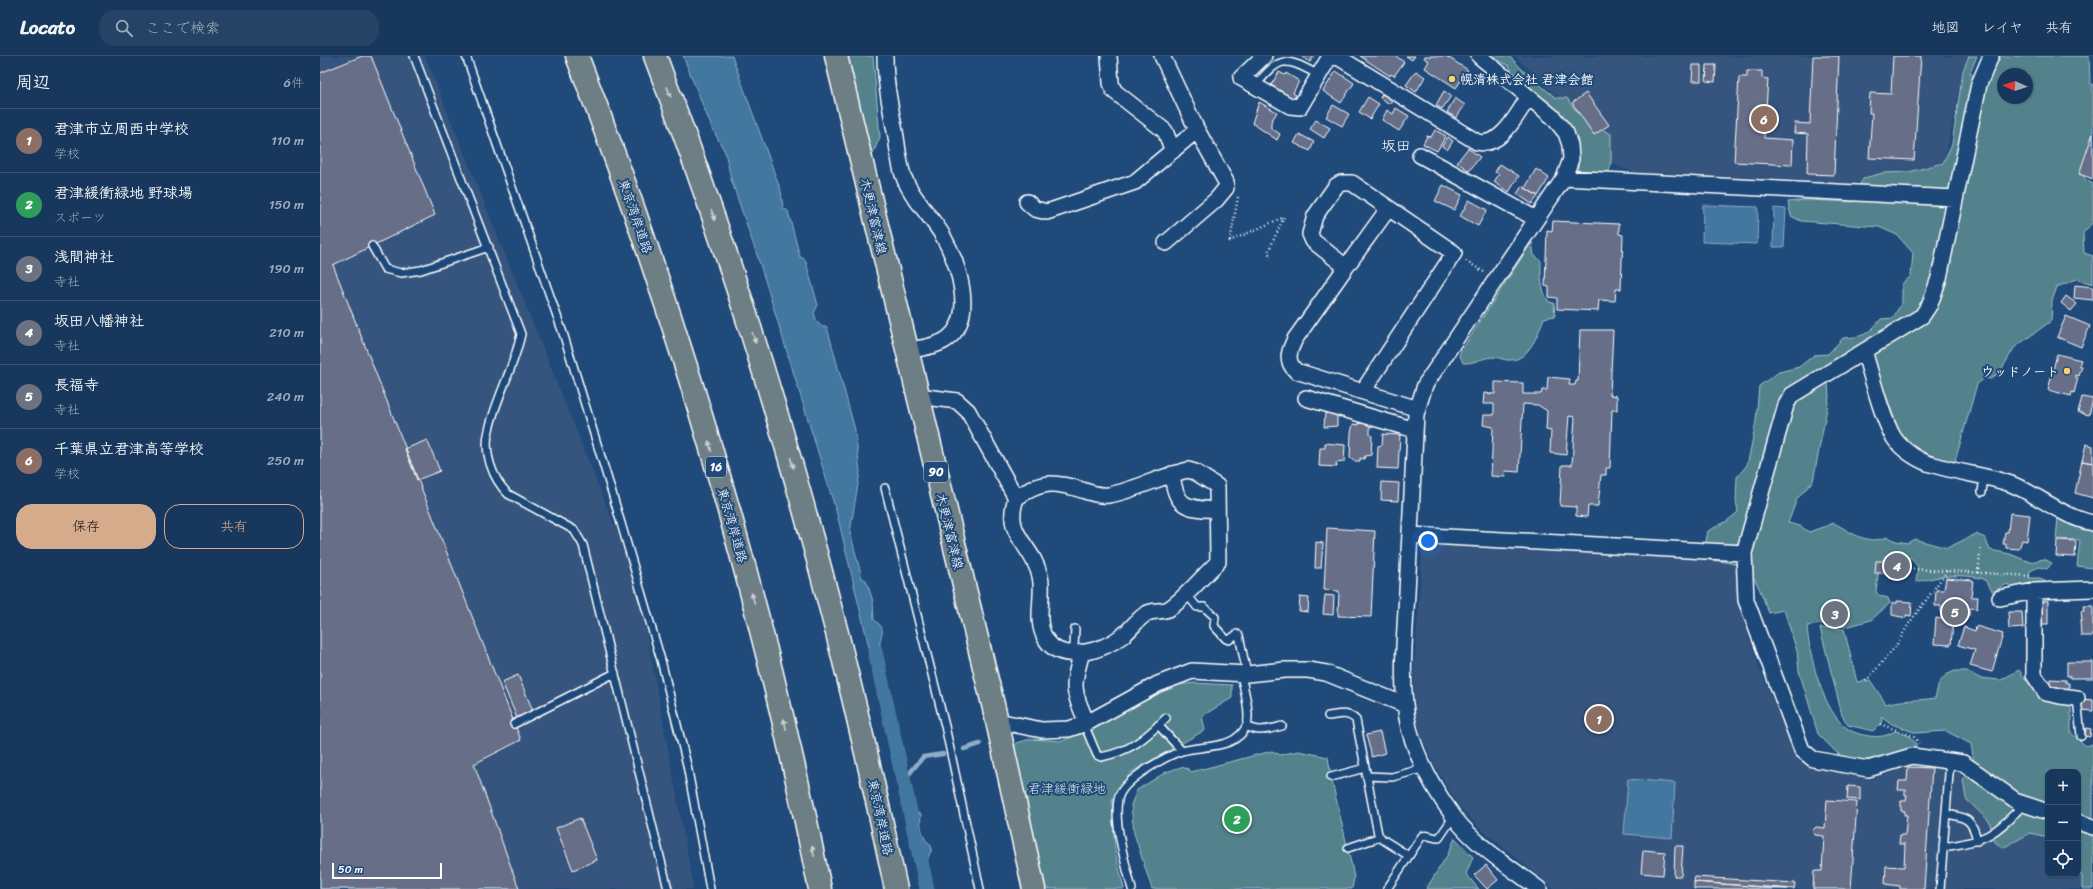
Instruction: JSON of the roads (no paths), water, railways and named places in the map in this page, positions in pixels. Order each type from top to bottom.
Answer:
[{"type":"main road","name":"東京湾岸道路","points":[[577,56],[649,254],[703,421],[733,524],[788,737],[820,889]]},
{"type":"main road","name":"東京湾岸道路","points":[[656,56],[695,162],[783,428],[855,701],[896,889]]},
{"type":"main road","name":"木更津富津線","points":[[836,56],[906,351],[997,721],[1034,889]]},
{"type":"street","points":[[885,56],[889,100],[904,177],[944,237],[958,271],[962,292],[962,318],[955,331],[946,340],[932,346],[906,351]]},
{"type":"street","points":[[1109,56],[1111,83],[1114,91],[1165,131],[1173,151]]},
{"type":"street","points":[[1162,56],[1197,130],[1223,174],[1226,182],[1226,188],[1216,200],[1166,243]]},
{"type":"street","points":[[1264,56],[1240,78],[1290,106],[1300,107],[1329,58],[1338,57],[1477,142],[1484,144],[1499,138],[1529,97]]},
{"type":"street","points":[[1479,56],[1553,117],[1566,133],[1570,145],[1571,158],[1564,178],[1426,385],[1418,409],[1415,430],[1404,642],[1405,705],[1409,728],[1425,768],[1433,785],[1454,816],[1465,830],[1492,854],[1539,889]]},
{"type":"street","points":[[1991,56],[1979,84],[1939,278],[1930,304],[1922,316],[1792,395],[1786,405],[1744,553],[1746,600],[1802,750],[1813,759],[1868,769],[1912,756],[1963,763],[2018,802],[2045,811]]},
{"type":"street","points":[[1027,202],[1035,208],[1047,212],[1135,182],[1197,130]]},
{"type":"street","points":[[1420,155],[1536,219]]},
{"type":"street","points":[[1564,178],[1955,198]]},
{"type":"street","points":[[1346,267],[1313,241],[1310,234],[1315,216],[1336,186],[1341,183],[1352,183],[1454,254],[1363,391]]},
{"type":"street","points":[[1388,209],[1295,339],[1288,358],[1291,366],[1296,371],[1418,409]]},
{"type":"street","points":[[1864,351],[1880,402],[1894,438],[1905,450],[1932,465],[1983,484],[2001,481],[2021,488],[2049,506],[2093,523]]},
{"type":"street","points":[[918,396],[957,401],[968,411],[1016,498],[1012,515],[1013,526],[1038,569],[1041,580],[1040,618],[1043,633],[1054,649],[1066,652],[1090,652],[1122,637],[1145,614],[1166,610],[1218,562],[1217,486],[1213,482],[1195,472],[1188,470],[1172,474],[1108,495],[1089,493],[1065,484],[1050,483],[1032,488],[1016,498]]},
{"type":"street","points":[[1306,398],[1415,430]]},
{"type":"street","points":[[1172,474],[1174,488],[1183,505],[1193,509],[1217,510]]},
{"type":"street","points":[[1410,535],[1744,553]]},
{"type":"street","points":[[2000,598],[2034,591],[2093,589]]},
{"type":"street","points":[[2034,591],[2034,675],[2036,681],[2046,693],[2077,698]]},
{"type":"street","points":[[1079,652],[1073,684],[1085,723]]},
{"type":"street","points":[[997,721],[1042,730],[1069,729],[1085,723],[1158,684],[1192,671],[1244,674],[1285,670],[1326,673],[1405,705]]},
{"type":"lane","points":[[414,56],[489,247],[521,334],[518,351],[488,430],[487,445],[491,467],[500,486],[508,494],[574,530],[583,545],[668,889]]},
{"type":"lane","points":[[466,56],[564,336],[613,496],[661,660],[687,765],[710,889]]},
{"type":"lane","points":[[1255,86],[1271,65],[1285,59],[1294,61],[1319,75]]},
{"type":"lane","points":[[372,246],[385,269],[401,273],[421,270],[489,247]]},
{"type":"lane","points":[[885,488],[945,726],[980,889]]},
{"type":"lane","points":[[1132,889],[1121,842],[1118,813],[1119,797],[1123,789],[1137,776],[1182,751],[1221,745],[1233,739],[1246,726],[1248,719],[1239,636],[1237,634],[1229,640],[1226,639],[1214,626],[1215,617],[1204,607],[1197,607],[1185,593]]},
{"type":"lane","points":[[1075,629],[1074,646],[1079,652]]},
{"type":"lane","points":[[514,724],[615,673]]},
{"type":"lane","points":[[2077,698],[2081,736]]},
{"type":"lane","points":[[1328,716],[1344,714],[1352,716],[1356,720],[1366,776],[1380,837],[1409,856]]},
{"type":"lane","points":[[1085,723],[1098,757],[1130,749],[1144,739],[1166,718]]},
{"type":"lane","points":[[1158,725],[1182,751]]},
{"type":"lane","points":[[1246,726],[1262,731],[1282,726]]},
{"type":"lane","points":[[1940,889],[1950,761]]},
{"type":"lane","points":[[1331,777],[1365,768]]},
{"type":"lane","points":[[1366,776],[1392,777],[1425,768]]},
{"type":"lane","points":[[1943,847],[1977,841],[1992,834],[2005,825],[2024,804]]},
{"type":"lane","points":[[1946,814],[1957,816],[1971,822],[1974,827],[1977,841]]},
{"type":"lane","points":[[1387,889],[1422,836],[1439,838],[1454,816]]},
{"type":"lane","points":[[1348,848],[1380,837]]},
{"type":"waterway","points":[[875,651],[927,889]]},
{"type":"waterway","points":[[964,749],[980,744]]},
{"type":"waterway","points":[[904,780],[923,757],[943,754]]},
{"type":"place","name":"幌清株式会社 君津会館","points":[[1452,79]]},
{"type":"place","name":"千葉県立君津高等学校","points":[[1764,119]]},
{"type":"place","name":"ウッドノート","points":[[2067,371]]},
{"type":"place","name":"坂田八幡神社","points":[[1897,566]]},
{"type":"place","name":"長福寺","points":[[1955,612]]},
{"type":"place","name":"浅間神社","points":[[1835,614]]},
{"type":"place","name":"君津市立周西中学校","points":[[1599,719]]},
{"type":"place","name":"君津緩衝緑地 野球場","points":[[1237,819]]},
{"type":"district","name":"坂田","points":[[1396,146]]},
{"type":"park label","name":"君津緩衝緑地","points":[[1067,788]]}]
